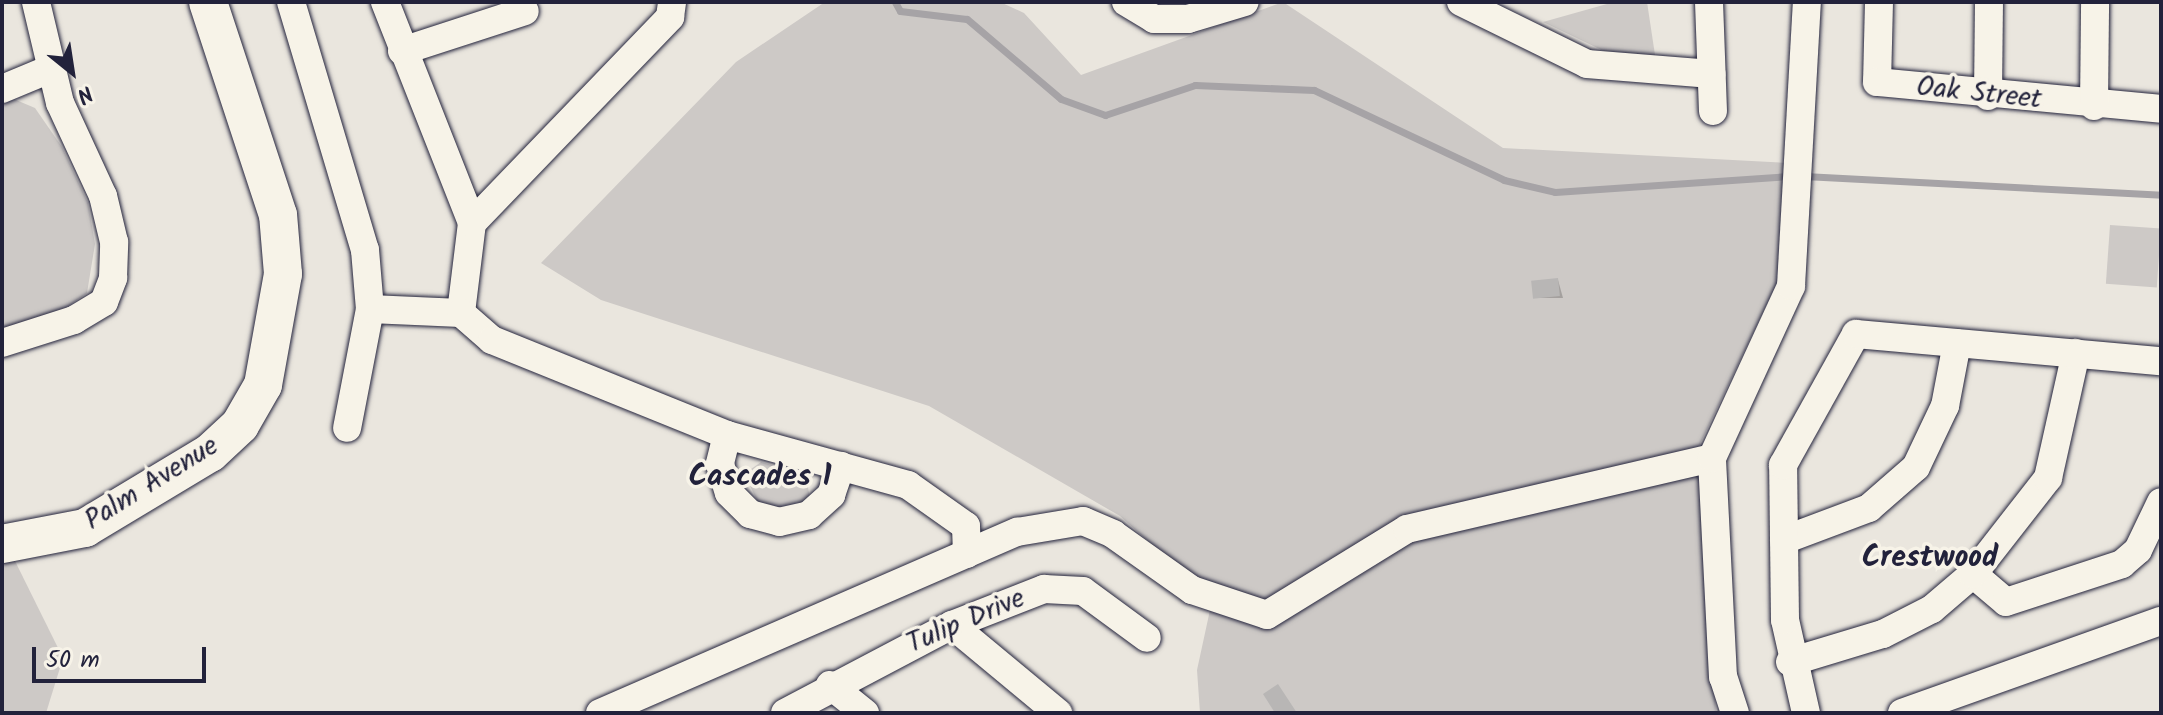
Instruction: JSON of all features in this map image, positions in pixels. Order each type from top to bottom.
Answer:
[{"type":"street","points":[[2,343],[74,320],[104,302],[113,278],[114,242],[103,196],[50,69],[36,2]]},
{"type":"street","name":"Palm Avenue","points":[[2,544],[85,528],[210,453],[240,425],[263,385],[283,274],[278,215],[208,2]]},
{"type":"street","points":[[291,2],[351,188],[370,309],[347,428]]},
{"type":"street","points":[[385,2],[472,223],[461,313]]},
{"type":"street","points":[[472,223],[670,17],[672,2]]},
{"type":"street","points":[[1126,2],[1154,19],[1188,19],[1245,2]]},
{"type":"street","points":[[1461,2],[1587,64],[1712,74]]},
{"type":"street","points":[[1709,2],[1713,111]]},
{"type":"street","points":[[1735,713],[1721,662],[1712,458],[1791,286],[1807,2]]},
{"type":"street","name":"Oak Street","points":[[1879,2],[1877,82],[1988,96],[2161,109]]},
{"type":"street","points":[[1988,96],[1989,2]]},
{"type":"street","points":[[2094,106],[2095,2]]},
{"type":"street","points":[[402,51],[525,11]]},
{"type":"street","points":[[2,89],[50,69]]},
{"type":"street","points":[[370,309],[461,313],[492,340],[727,435],[908,485],[966,526],[967,554]]},
{"type":"street","points":[[1806,713],[1790,662],[1783,465],[1856,334],[2161,361]]},
{"type":"street","points":[[1784,540],[1869,508],[1916,467],[1945,406],[1957,343]]},
{"type":"street","points":[[1790,662],[1883,634],[1932,609],[1973,574],[2048,478],[2076,353]]},
{"type":"street","points":[[727,435],[720,464],[729,493],[750,514],[779,522],[809,515],[831,495],[841,466]]},
{"type":"street","points":[[600,713],[1017,532],[1083,521],[1192,590],[1267,615],[1407,529],[1712,458]]},
{"type":"street","points":[[1973,574],[2006,602],[2122,564],[2138,550],[2161,502]]},
{"type":"street","name":"Tulip Drive","points":[[785,713],[830,685],[952,625],[1044,589],[1083,591],[1147,638]]},
{"type":"street","points":[[1902,713],[2161,621]]},
{"type":"street","points":[[952,625],[1058,713]]},
{"type":"street","points":[[830,685],[865,713]]},
{"type":"shaded area","points":[[825,2],[1000,2],[1024,13],[1081,75],[1283,2],[1503,148],[1789,163],[1777,283],[1698,448],[1716,713],[1200,713],[1197,670],[1210,610],[1193,581],[1120,516],[929,406],[601,300],[541,263],[736,62]]},
{"type":"shaded area","points":[[1614,2],[1647,2],[1655,55],[1608,53],[1543,22]]},
{"type":"shaded area","points":[[2,94],[35,108],[62,147],[88,203],[95,244],[87,293],[55,315],[2,331]]},
{"type":"shaded area","points":[[2110,225],[2161,229],[2157,287],[2106,284]]},
{"type":"shaded area","points":[[761,462],[806,475],[810,499],[795,508],[761,508],[744,474]]},
{"type":"shaded area","points":[[14,559],[63,658],[46,713],[2,713],[2,560]]},
{"type":"building","points":[[1558,278],[1560,296],[1533,299],[1531,281]]},
{"type":"building","points":[[1278,684],[1297,713],[1275,713],[1263,694]]},
{"type":"waterway","points":[[895,2],[900,11],[967,19],[1061,99],[1105,115],[1195,85],[1314,90],[1504,180],[1555,192],[1792,176]]},
{"type":"waterway","points":[[1804,176],[2161,195]]},
{"type":"district","name":"Cascades 1","points":[[760,477]]},
{"type":"district","name":"Crestwood","points":[[1930,558]]}]
